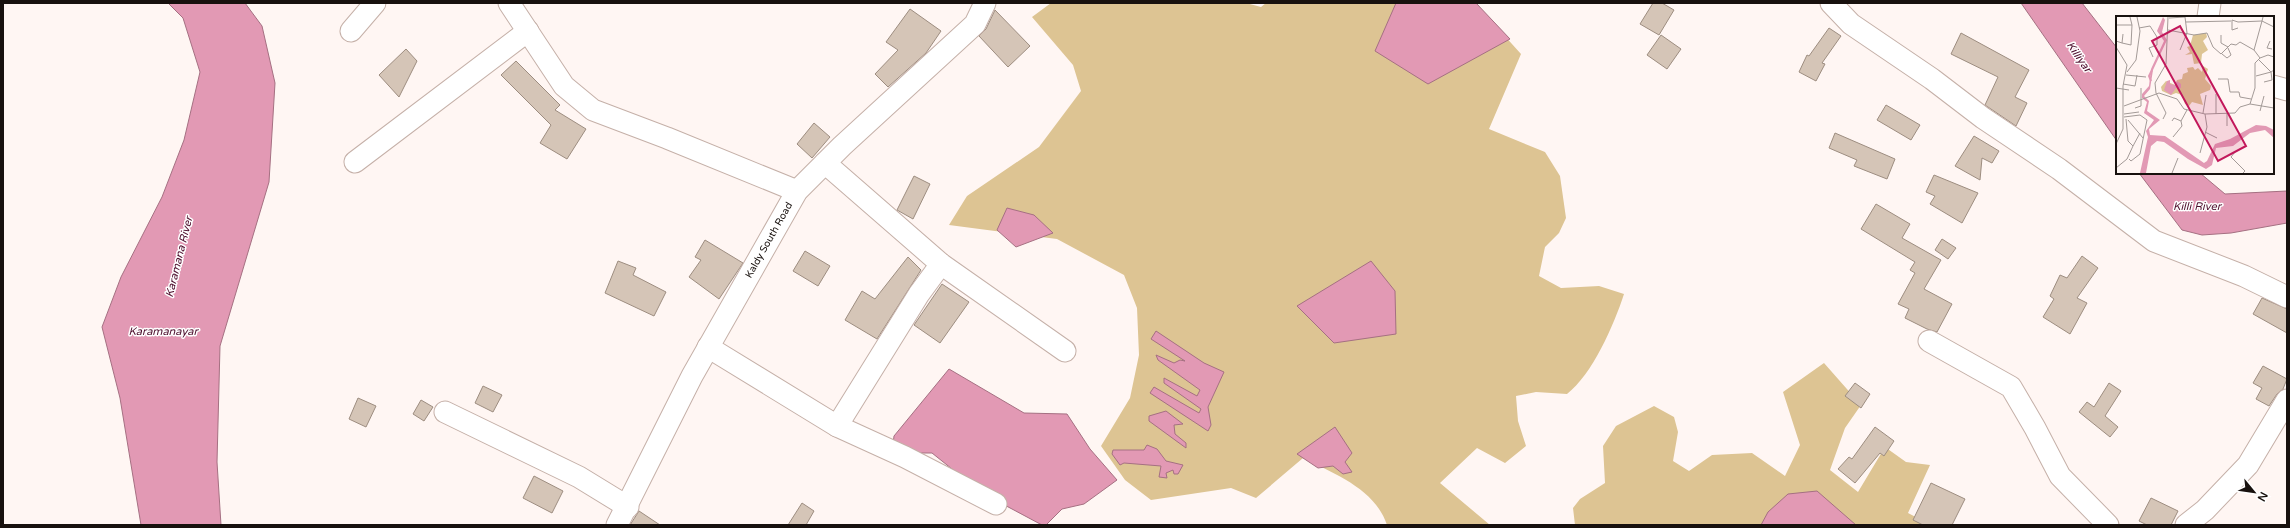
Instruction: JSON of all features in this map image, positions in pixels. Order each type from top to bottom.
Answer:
[{"type":"street","points":[[351,31],[374,3]]},
{"type":"street","points":[[509,3],[564,86],[593,110],[668,138],[797,191]]},
{"type":"street","name":"Kaldy South Road","points":[[617,525],[628,507],[708,347],[797,191],[825,163],[975,24],[984,3]]},
{"type":"street","points":[[1831,3],[1851,24],[1932,79],[1983,118],[2058,169],[2154,241],[2244,276],[2287,297]]},
{"type":"street","points":[[2208,16],[2210,3]]},
{"type":"street","points":[[355,162],[528,32]]},
{"type":"street","points":[[2274,86],[2287,90]]},
{"type":"street","points":[[825,163],[941,264],[1066,351]]},
{"type":"street","points":[[837,426],[919,294],[941,264]]},
{"type":"street","points":[[1929,341],[2011,387],[2035,428],[2060,476],[2108,525]]},
{"type":"street","points":[[708,347],[837,426],[905,457],[996,504]]},
{"type":"street","points":[[2186,525],[2205,510],[2248,465],[2287,400]]},
{"type":"street","points":[[445,412],[579,477],[628,507]]},
{"type":"shaded area","points":[[1051,3],[1246,3],[1261,7],[1266,3],[1475,3],[1521,54],[1489,129],[1545,152],[1560,176],[1566,218],[1559,233],[1545,247],[1539,276],[1561,288],[1599,286],[1624,294],[1601,348],[1585,375],[1576,386],[1567,394],[1536,392],[1516,396],[1518,421],[1526,446],[1505,463],[1477,448],[1440,483],[1490,525],[1387,525],[1381,512],[1364,492],[1340,477],[1303,458],[1256,498],[1231,488],[1151,500],[1125,480],[1101,446],[1130,398],[1139,355],[1137,308],[1124,275],[1057,239],[949,225],[967,196],[1039,147],[1081,91],[1073,65],[1032,17]]},
{"type":"shaded area","points":[[1824,363],[1861,405],[1845,428],[1830,470],[1858,492],[1885,447],[1906,462],[1930,465],[1908,513],[1931,525],[1575,525],[1573,508],[1580,499],[1605,483],[1603,446],[1616,426],[1654,406],[1674,417],[1678,432],[1673,461],[1689,471],[1712,455],[1752,453],[1785,476],[1800,445],[1783,392]]},
{"type":"water","name":"Karamanayar","points":[[168,3],[245,3],[262,26],[275,83],[269,182],[220,346],[217,462],[221,525],[141,525],[120,398],[102,327],[121,277],[162,197],[184,140],[200,72],[183,18]]},
{"type":"water","points":[[1396,3],[1476,3],[1510,39],[1428,84],[1375,51]]},
{"type":"water","name":"Killiyar","points":[[2021,3],[2082,3],[2116,47],[2116,140]]},
{"type":"water","name":"Killi River","points":[[2140,174],[2201,174],[2225,194],[2287,191],[2287,223],[2231,233],[2202,235],[2182,230]]},
{"type":"water","points":[[1007,208],[1034,215],[1053,233],[1016,247],[997,230]]},
{"type":"water","points":[[1371,261],[1395,291],[1396,334],[1334,343],[1297,306]]},
{"type":"water","points":[[1156,331],[1204,363],[1224,372],[1208,407],[1211,425],[1208,431],[1150,393],[1154,387],[1199,413],[1201,409],[1164,383],[1164,378],[1197,396],[1200,390],[1158,360],[1156,355],[1174,363],[1180,360],[1185,361],[1151,339]]},
{"type":"water","points":[[949,369],[1024,413],[1067,414],[1090,449],[1117,480],[1084,504],[1062,509],[1046,525],[1042,525],[982,493],[932,453],[892,453],[894,436]]},
{"type":"water","points":[[1166,411],[1183,424],[1174,425],[1175,434],[1186,443],[1186,448],[1149,421],[1149,416]]},
{"type":"water","points":[[1335,427],[1352,453],[1345,462],[1352,472],[1343,474],[1333,466],[1318,468],[1297,454]]},
{"type":"water","points":[[1147,445],[1157,449],[1166,461],[1183,465],[1178,474],[1174,474],[1173,470],[1166,473],[1167,478],[1159,477],[1161,466],[1124,463],[1120,465],[1112,454],[1113,450],[1144,450]]},
{"type":"water","points":[[1817,491],[1856,525],[1761,525],[1768,512],[1788,494]]},
{"type":"building","points":[[1653,3],[1662,3],[1674,10],[1659,35],[1640,24]]},
{"type":"building","points":[[910,9],[941,31],[926,53],[888,87],[875,74],[898,50],[886,42]]},
{"type":"building","points":[[995,10],[1030,46],[1008,67],[979,36],[986,29]]},
{"type":"building","points":[[1829,28],[1841,36],[1822,63],[1825,64],[1816,81],[1799,72],[1807,55],[1809,56]]},
{"type":"building","points":[[1961,33],[2029,70],[2015,97],[2027,103],[2016,126],[1985,105],[1998,77],[1951,54]]},
{"type":"building","points":[[1661,35],[1681,49],[1667,69],[1647,55]]},
{"type":"building","points":[[406,49],[417,61],[399,97],[379,75]]},
{"type":"building","points":[[516,61],[560,105],[555,110],[586,129],[567,159],[540,143],[551,125],[501,75]]},
{"type":"building","points":[[1886,105],[1920,125],[1911,140],[1877,120]]},
{"type":"building","points":[[814,123],[830,137],[812,158],[797,144]]},
{"type":"building","points":[[1835,133],[1895,159],[1887,179],[1854,166],[1857,160],[1829,148]]},
{"type":"building","points":[[1974,136],[1999,151],[1992,163],[1982,158],[1980,180],[1955,166]]},
{"type":"building","points":[[1934,175],[1978,193],[1962,223],[1930,204],[1935,196],[1926,192]]},
{"type":"building","points":[[914,176],[930,184],[913,219],[897,210]]},
{"type":"building","points":[[1876,204],[1910,224],[1902,238],[1941,260],[1924,289],[1952,304],[1937,332],[1927,329],[1905,318],[1909,309],[1898,304],[1915,273],[1910,270],[1915,262],[1861,229]]},
{"type":"building","points":[[1942,239],[1956,248],[1948,259],[1935,250]]},
{"type":"building","points":[[705,240],[743,263],[719,299],[689,277],[701,260],[695,257]]},
{"type":"building","points":[[805,251],[830,266],[818,286],[793,271]]},
{"type":"building","points":[[2082,256],[2098,268],[2077,298],[2087,303],[2070,334],[2043,317],[2054,299],[2050,296],[2060,275],[2067,278]]},
{"type":"building","points":[[908,257],[921,270],[877,339],[845,320],[862,291],[875,299]]},
{"type":"building","points":[[618,261],[636,268],[633,275],[666,292],[654,316],[605,293]]},
{"type":"building","points":[[942,284],[969,302],[940,343],[914,325]]},
{"type":"building","points":[[2262,298],[2287,309],[2287,333],[2253,314]]},
{"type":"building","points":[[2263,366],[2287,379],[2283,389],[2277,394],[2269,406],[2256,399],[2262,388],[2253,383]]},
{"type":"building","points":[[1855,383],[1870,394],[1861,408],[1845,396]]},
{"type":"building","points":[[2109,383],[2121,391],[2105,416],[2118,427],[2110,437],[2079,412],[2087,402],[2094,407]]},
{"type":"building","points":[[483,386],[502,395],[493,412],[475,403]]},
{"type":"building","points":[[358,398],[376,406],[366,427],[349,419]]},
{"type":"building","points":[[421,400],[433,407],[424,421],[413,414]]},
{"type":"building","points":[[1875,427],[1894,441],[1884,456],[1880,453],[1855,483],[1838,469],[1849,457],[1852,459]]},
{"type":"building","points":[[534,476],[563,491],[552,513],[523,498]]},
{"type":"building","points":[[1931,483],[1965,499],[1952,525],[1923,525],[1913,520]]},
{"type":"building","points":[[2151,498],[2178,511],[2171,525],[2147,525],[2139,521]]},
{"type":"building","points":[[802,503],[814,511],[806,525],[788,525]]},
{"type":"building","points":[[639,511],[660,525],[630,525]]},
{"type":"water label","name":"Karamana River","points":[[179,257]]}]
